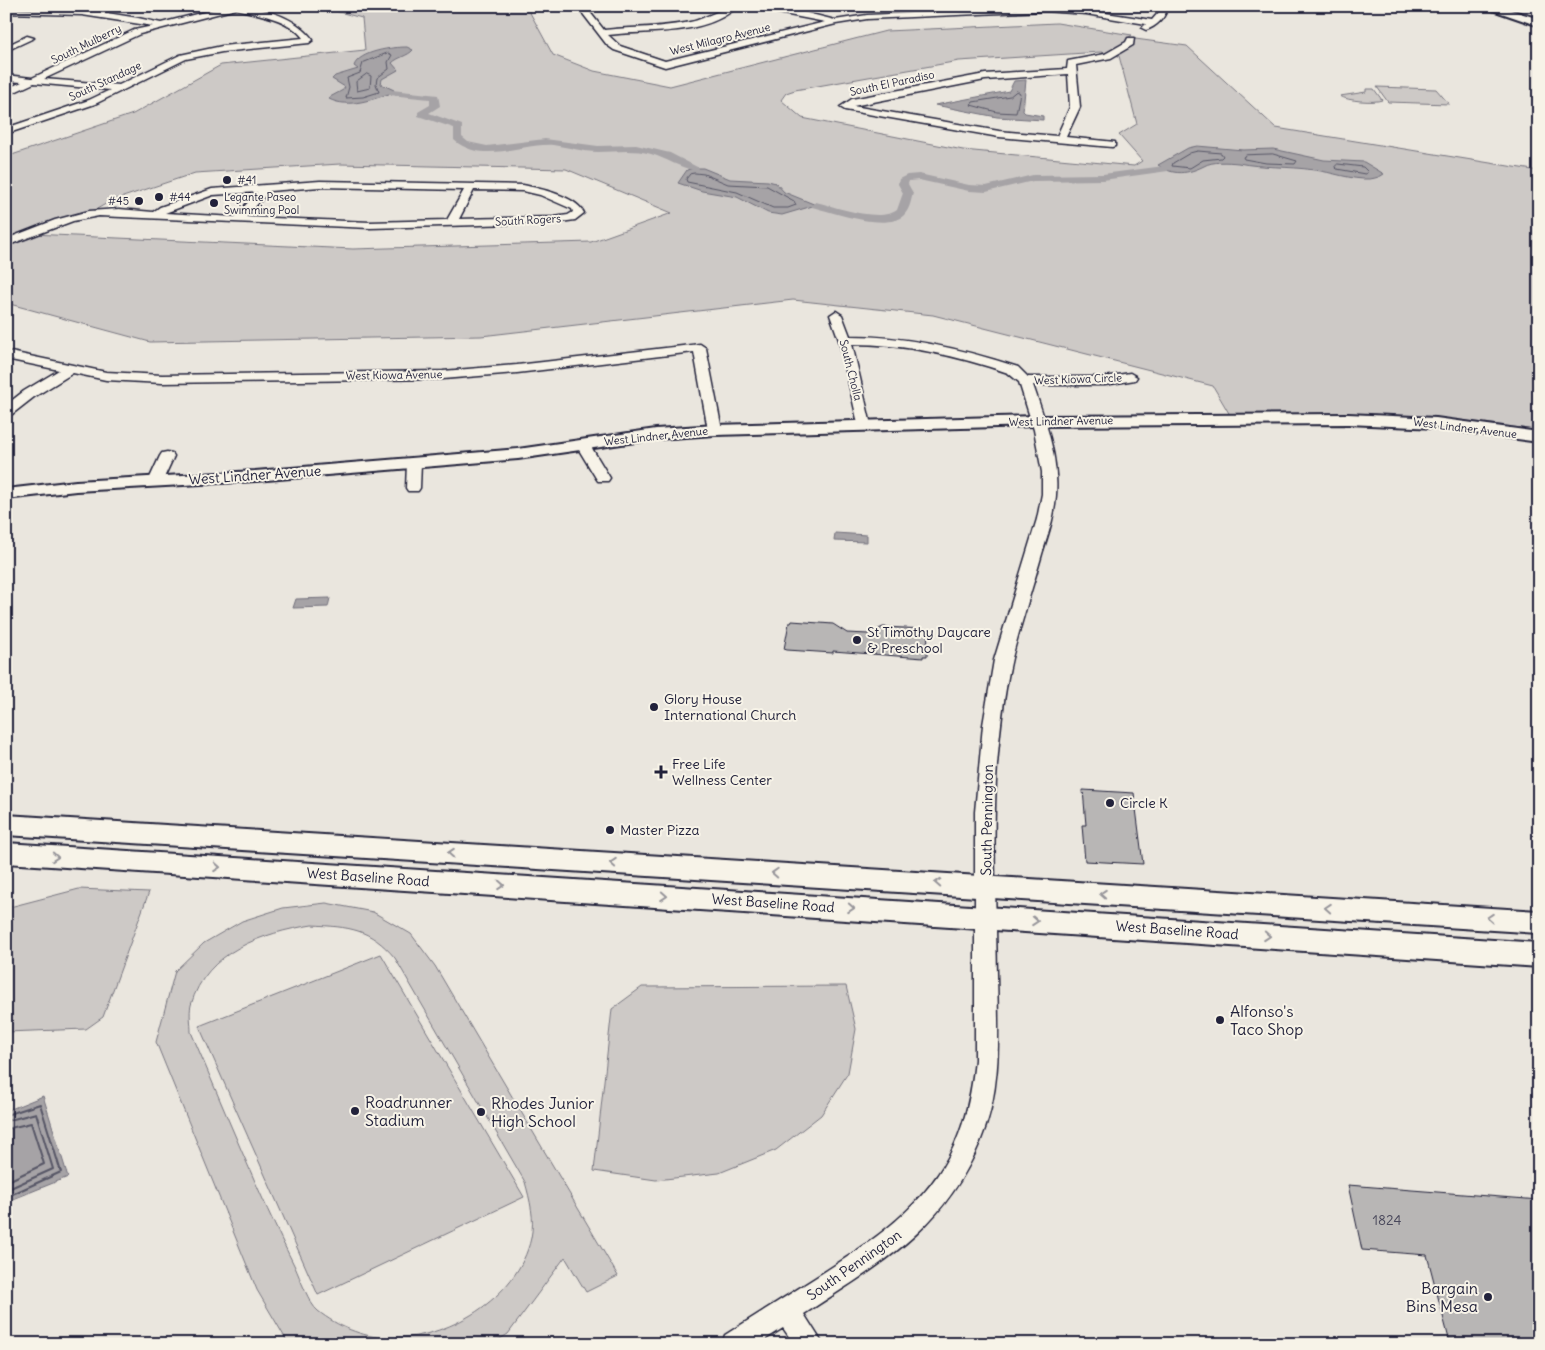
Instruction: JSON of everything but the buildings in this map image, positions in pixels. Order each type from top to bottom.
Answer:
[{"type":"main road","points":[[1486,6],[1539,23]]},
{"type":"main road","points":[[1509,6],[1539,16]]},
{"type":"main road","points":[[6,825],[1539,922]]},
{"type":"main road","name":"West Baseline Road","points":[[6,853],[1539,955]]},
{"type":"street","points":[[604,33],[710,20],[725,13],[734,6]]},
{"type":"street","points":[[746,6],[803,14],[836,22]]},
{"type":"street","points":[[891,6],[903,15]]},
{"type":"street","points":[[1060,139],[1075,106],[1071,63],[1101,58],[1130,43],[1131,40],[1154,23],[1163,12],[1163,6]]},
{"type":"street","name":"South Mulberry","points":[[6,93],[137,32],[234,7]]},
{"type":"street","name":"South Standage","points":[[6,131],[92,102],[176,60],[211,48],[309,40],[304,32],[291,24],[274,17],[234,7]]},
{"type":"street","name":"West Milagro Avenue","points":[[585,7],[610,43],[624,52],[665,64],[836,22],[867,17],[986,9],[1067,8],[1154,23]]},
{"type":"street","points":[[6,11],[88,12],[120,16],[162,25]]},
{"type":"street","points":[[6,37],[30,38],[6,49]]},
{"type":"street","name":"South El Paradiso","points":[[1071,71],[985,77],[852,102],[845,107],[999,134],[1112,144]]},
{"type":"street","points":[[6,78],[121,88]]},
{"type":"street","name":"South Rogers","points":[[6,243],[88,214],[370,225],[554,220],[572,218],[579,213],[576,207],[543,192],[523,188],[320,184],[212,192],[164,209],[154,216]]},
{"type":"street","points":[[451,223],[471,187]]},
{"type":"street","points":[[238,220],[266,188]]},
{"type":"street","name":"South Cholla","points":[[836,315],[845,340],[864,425]]},
{"type":"street","points":[[845,340],[877,340],[921,345],[1013,370],[1025,382]]},
{"type":"street","name":"West Kiowa Avenue","points":[[6,355],[106,376],[162,379],[443,375],[517,369],[700,348],[715,430]]},
{"type":"street","points":[[6,412],[29,394],[70,369]]},
{"type":"street","name":"West Kiowa Circle","points":[[1025,382],[1105,381],[1130,377]]},
{"type":"street","name":"South Pennington","points":[[734,1344],[880,1249],[909,1227],[928,1207],[946,1182],[964,1151],[979,1113],[987,1060],[985,812],[992,725],[1003,660],[1045,519],[1049,494],[1049,472],[1038,421],[1025,382]]},
{"type":"street","name":"West Lindner Avenue","points":[[6,494],[76,486],[255,476],[518,454],[656,434],[715,430],[1038,421],[1380,420],[1445,424],[1539,437]]},
{"type":"street","name":"West Lindner Avenue","points":[[583,445],[604,478]]},
{"type":"street","points":[[155,482],[167,456]]},
{"type":"street","points":[[413,488],[414,462]]},
{"type":"street","points":[[786,1311],[810,1344]]},
{"type":"shaded area","points":[[316,6],[521,6],[528,9],[553,55],[594,71],[670,86],[886,31],[1057,23],[1132,35],[1128,38],[1187,46],[1276,128],[1539,171],[1539,431],[1462,420],[1385,415],[1230,415],[1213,386],[933,315],[793,300],[481,336],[150,342],[6,303],[6,157],[133,114],[221,65],[365,50],[362,18]],"holes":[[[1101,52],[1119,56],[1137,124],[1119,135],[1142,161],[1134,166],[963,150],[802,118],[781,100],[786,93],[795,90],[959,61]],[[340,164],[566,169],[672,213],[591,242],[353,249],[32,234],[88,214],[111,201],[195,173]]]},
{"type":"shaded area","points":[[1377,87],[1436,89],[1449,104],[1388,102]]},
{"type":"shaded area","points":[[1366,89],[1374,89],[1382,100],[1361,101],[1340,96],[1366,92]]},
{"type":"shaded area","points":[[79,889],[149,892],[103,1017],[86,1029],[6,1032],[6,908]]},
{"type":"shaded area","points":[[326,903],[373,912],[411,934],[435,966],[618,1276],[586,1292],[565,1257],[508,1334],[492,1344],[291,1344],[287,1341],[257,1290],[156,1042],[175,971],[204,943],[242,921],[283,908]],"holes":[[[312,925],[348,928],[368,935],[377,940],[395,958],[525,1182],[527,1189],[532,1217],[532,1231],[524,1260],[495,1297],[476,1312],[433,1332],[410,1337],[387,1338],[368,1335],[342,1326],[315,1308],[254,1180],[191,1032],[190,1008],[198,986],[209,971],[223,958],[239,948],[275,933]]]},
{"type":"shaded area","name":"Roadrunner Stadium","points":[[381,954],[524,1197],[318,1295],[199,1026]]},
{"type":"shaded area","points":[[846,986],[856,1029],[848,1073],[821,1115],[776,1150],[719,1173],[656,1180],[594,1171],[612,1009],[642,987]]},
{"type":"water","points":[[407,47],[413,50],[392,63],[398,70],[382,79],[381,84],[394,90],[392,93],[353,103],[337,102],[329,99],[345,87],[332,79],[335,76],[358,69],[354,66],[362,57],[385,49]]},
{"type":"water","points":[[1026,80],[1023,111],[1043,116],[1043,120],[997,117],[935,105],[1009,91],[1014,81]]},
{"type":"water","points":[[1197,146],[1243,150],[1273,149],[1324,160],[1364,162],[1384,174],[1379,177],[1363,179],[1321,171],[1225,162],[1207,164],[1192,171],[1181,173],[1169,171],[1158,165],[1188,148]]},
{"type":"water","points":[[703,168],[730,179],[776,183],[784,192],[816,205],[782,215],[768,213],[737,197],[702,191],[678,183],[687,170]]},
{"type":"water","points":[[835,533],[867,535],[867,542],[834,541]]},
{"type":"water","points":[[330,598],[328,607],[293,608],[296,599]]},
{"type":"water","points":[[43,1096],[68,1177],[6,1202],[6,1111]]},
{"type":"waterway","points":[[392,93],[435,97],[435,106],[421,114],[459,127],[457,138],[465,145],[475,148],[499,149],[545,142],[598,149],[631,147],[666,155],[694,168]]},
{"type":"waterway","points":[[816,205],[871,217],[892,217],[899,214],[904,207],[908,193],[903,184],[904,179],[911,177],[928,178],[969,188],[986,189],[1033,178],[1103,177],[1164,169]]},
{"type":"place","name":"#41","points":[[227,180]]},
{"type":"place","name":"#44","points":[[159,197]]},
{"type":"place","name":"#45","points":[[139,201]]},
{"type":"place","name":"Legante Paseo Swimming Pool","points":[[214,203]]},
{"type":"place","name":"St Timothy Daycare & Preschool","points":[[857,640]]},
{"type":"place","name":"Glory House International Church","points":[[654,707]]},
{"type":"place","name":"Free Life Wellness Center","points":[[661,772]]},
{"type":"place","name":"Circle K","points":[[1110,803]]},
{"type":"place","name":"Master Pizza","points":[[610,830]]},
{"type":"place","name":"Alfonso's Taco Shop","points":[[1220,1020]]},
{"type":"place","name":"Roadrunner Stadium","points":[[355,1111]]},
{"type":"place","name":"Rhodes Junior High School","points":[[481,1112]]},
{"type":"place","name":"Bargain Bins Mesa","points":[[1488,1297]]}]
